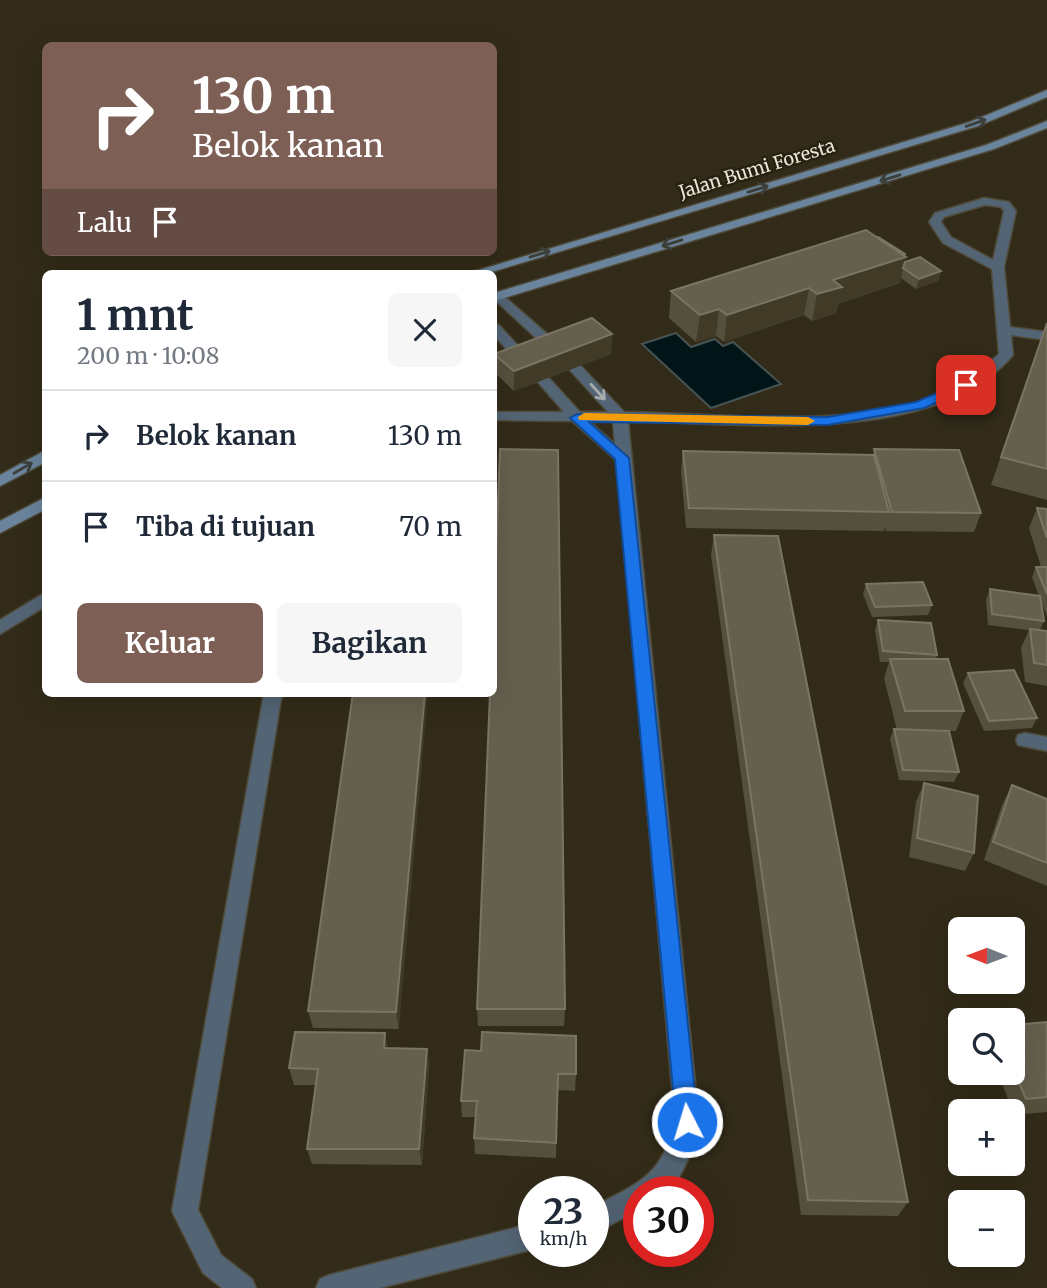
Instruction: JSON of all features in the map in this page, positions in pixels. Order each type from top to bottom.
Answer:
[{"type":"main road","name":"Jalan Bumi Foresta","points":[[485,270],[974,124],[1047,93]]},
{"type":"main road","points":[[497,296],[990,147],[1047,124]]},
{"type":"main road","points":[[0,481],[42,457]]},
{"type":"main road","points":[[0,528],[42,504]]},
{"type":"street","points":[[497,416],[828,421],[883,414],[920,405],[989,374],[1006,355],[1006,330],[998,267],[1010,211],[1005,204],[984,201],[939,215],[935,222],[947,240],[998,267]]},
{"type":"street","points":[[497,297],[557,350]]},
{"type":"street","points":[[1006,330],[1047,336]]},
{"type":"street","points":[[497,331],[525,362]]},
{"type":"street","points":[[575,368],[620,416],[687,1122],[677,1160],[666,1176]]},
{"type":"street","points":[[542,380],[577,418],[622,458]]},
{"type":"street","points":[[0,628],[42,601]]},
{"type":"street","points":[[243,1288],[212,1265],[185,1211],[272,697]]},
{"type":"street","points":[[1024,740],[1047,744]]},
{"type":"street","points":[[329,1288],[518,1240]]},
{"type":"shaded area","points":[[676,333],[691,347],[715,339],[723,346],[733,342],[781,384],[711,408],[642,344]]},
{"type":"building","points":[[866,230],[906,257],[833,280],[842,287],[817,294],[809,288],[727,315],[719,309],[700,315],[671,291]]},
{"type":"building","points":[[878,237],[905,254],[904,255]]},
{"type":"building","points":[[920,257],[941,271],[919,279],[903,268],[905,262]]},
{"type":"building","points":[[592,318],[612,334],[514,371],[497,357],[497,353]]},
{"type":"building","points":[[1047,323],[1047,469],[1001,457]]},
{"type":"building","points":[[500,449],[558,450],[565,1009],[477,1009],[490,697],[497,697]]},
{"type":"building","points":[[874,449],[959,450],[981,513],[892,512]]},
{"type":"building","points":[[683,451],[874,455],[889,512],[689,508]]},
{"type":"building","points":[[1037,508],[1047,509],[1047,538]]},
{"type":"building","points":[[714,535],[778,536],[908,1202],[808,1200]]},
{"type":"building","points":[[1036,567],[1047,567],[1047,594]]},
{"type":"building","points":[[923,582],[932,605],[875,607],[866,584]]},
{"type":"building","points":[[990,589],[1040,596],[1044,621],[992,614]]},
{"type":"building","points":[[878,620],[931,623],[937,655],[883,651]]},
{"type":"building","points":[[1030,629],[1047,631],[1047,665],[1034,663]]},
{"type":"building","points":[[890,659],[948,659],[964,711],[905,711]]},
{"type":"building","points":[[1014,670],[1037,718],[989,721],[968,673]]},
{"type":"building","points":[[352,697],[425,697],[396,1012],[308,1011]]},
{"type":"building","points":[[894,729],[949,731],[959,772],[903,770]]},
{"type":"building","points":[[924,783],[978,796],[974,853],[917,838]]},
{"type":"building","points":[[1012,785],[1047,799],[1047,863],[993,842]]},
{"type":"building","points":[[1047,1022],[1047,1097],[1026,1099],[1020,1085],[1025,1085],[1025,1024]]},
{"type":"building","points":[[295,1032],[385,1033],[384,1048],[427,1049],[419,1149],[307,1149],[318,1069],[289,1068]]},
{"type":"building","points":[[482,1032],[576,1036],[576,1074],[558,1074],[556,1143],[474,1138],[477,1101],[461,1101],[465,1050],[481,1051]]},
{"type":"slow traffic","points":[[584,417],[808,421]]},
{"type":"route","points":[[687,1122],[622,458],[577,418],[620,416],[828,421],[883,414],[920,405],[966,385]]}]
